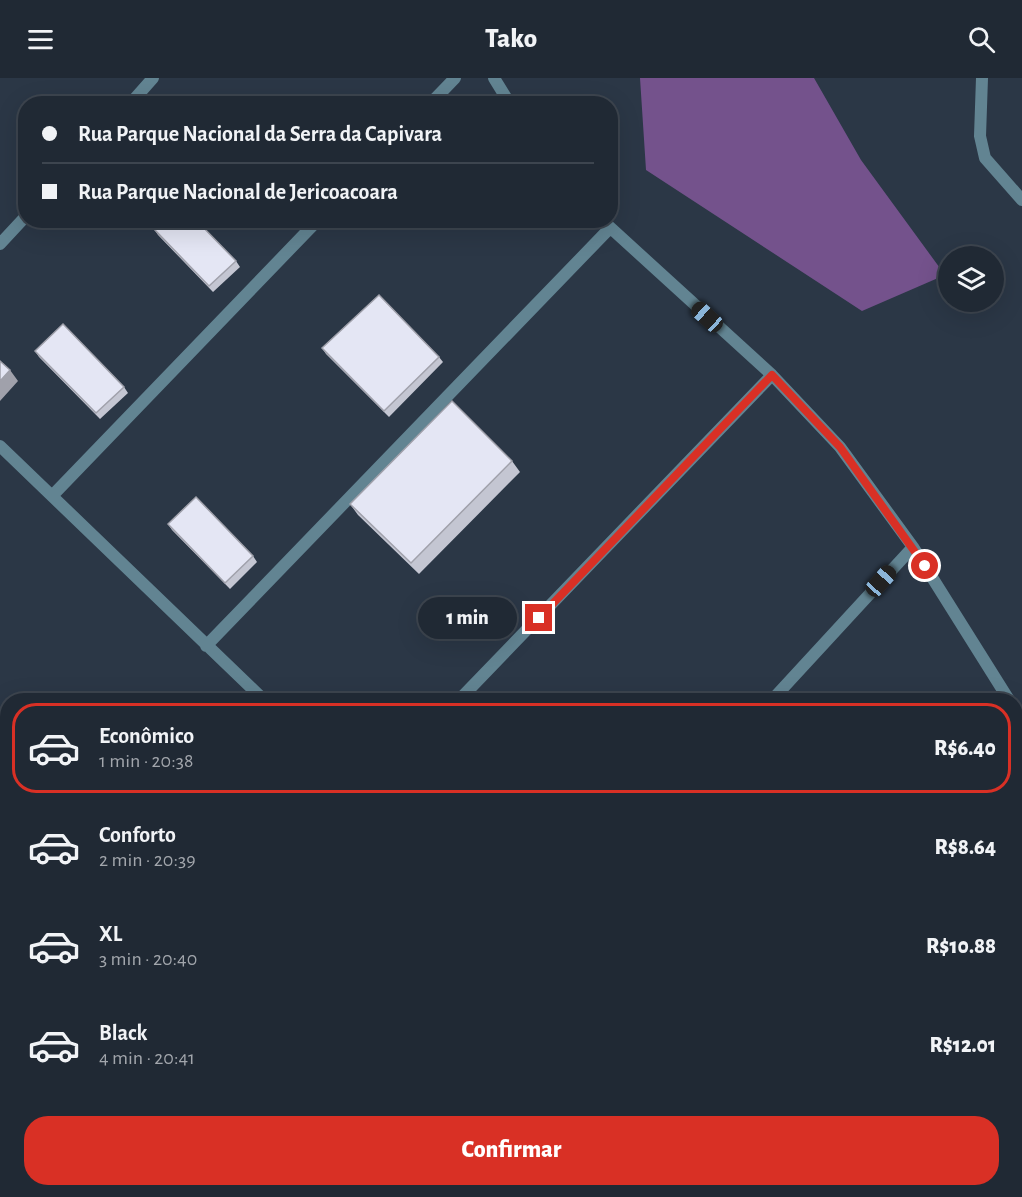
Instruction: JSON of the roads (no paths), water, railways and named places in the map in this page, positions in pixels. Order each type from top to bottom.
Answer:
[{"type":"street","points":[[137,96],[153,78]]},
{"type":"street","points":[[438,96],[455,78]]},
{"type":"street","points":[[494,78],[505,96]]},
{"type":"street","points":[[982,78],[980,136],[986,158],[1022,200]]},
{"type":"street","points":[[0,244],[18,225]]},
{"type":"street","points":[[52,496],[310,228]]},
{"type":"street","points":[[206,646],[603,228]]},
{"type":"street","points":[[609,228],[772,375],[840,447],[913,547],[1005,693]]},
{"type":"street","points":[[466,693],[772,375]]},
{"type":"street","points":[[0,446],[256,693]]},
{"type":"street","points":[[778,693],[913,547]]}]
